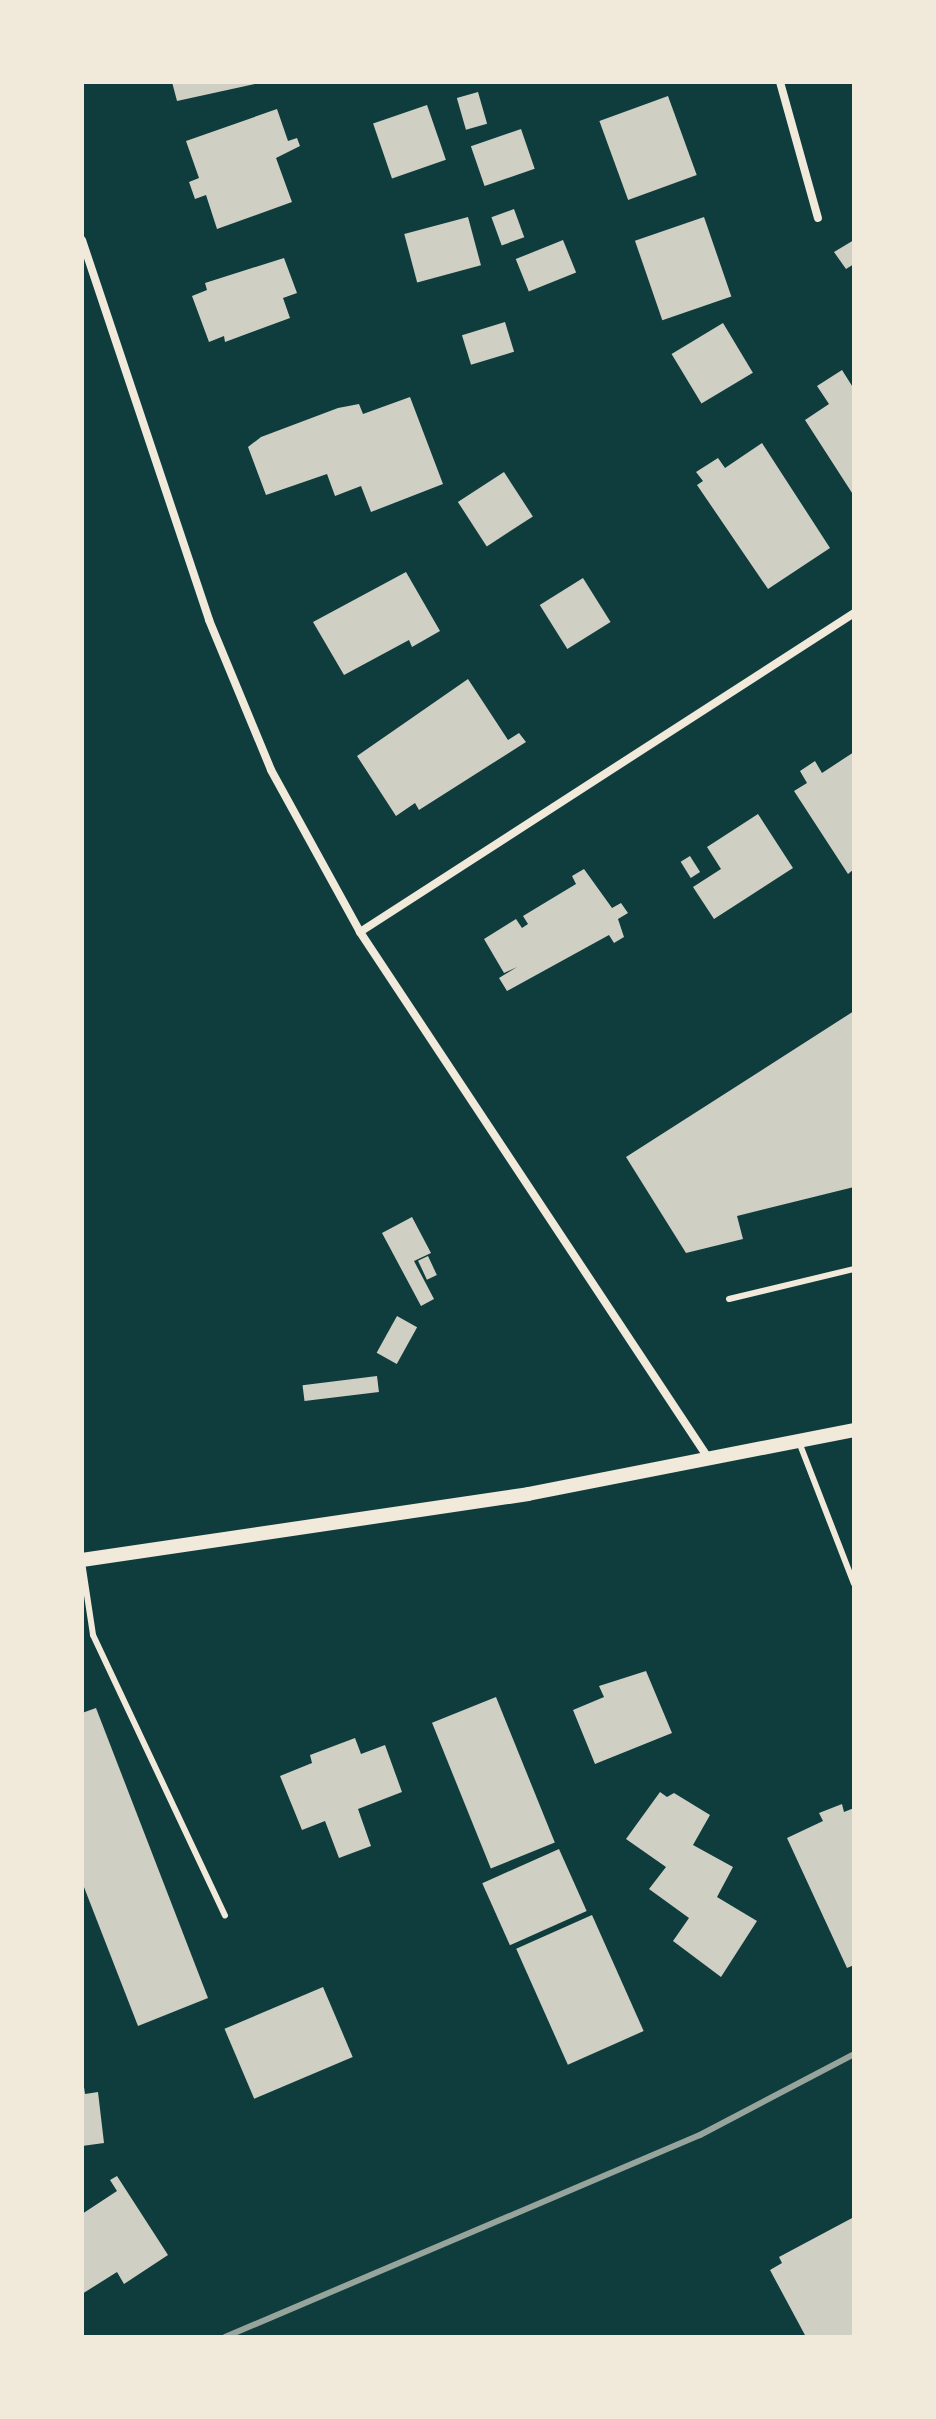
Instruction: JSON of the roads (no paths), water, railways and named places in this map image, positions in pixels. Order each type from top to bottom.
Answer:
[{"type":"street","points":[[780,82],[818,218]]},
{"type":"street","points":[[82,240],[215,633],[271,770],[360,932],[710,1461]]},
{"type":"street","points":[[360,932],[854,613]]},
{"type":"street","points":[[82,1561],[528,1494],[710,1461],[854,1430]]},
{"type":"lane","points":[[729,1299],[854,1269]]},
{"type":"lane","points":[[799,1442],[854,1584]]},
{"type":"lane","points":[[82,1561],[93,1635],[225,1916]]},
{"type":"railway","points":[[225,2337],[700,2135],[854,2054]]}]
